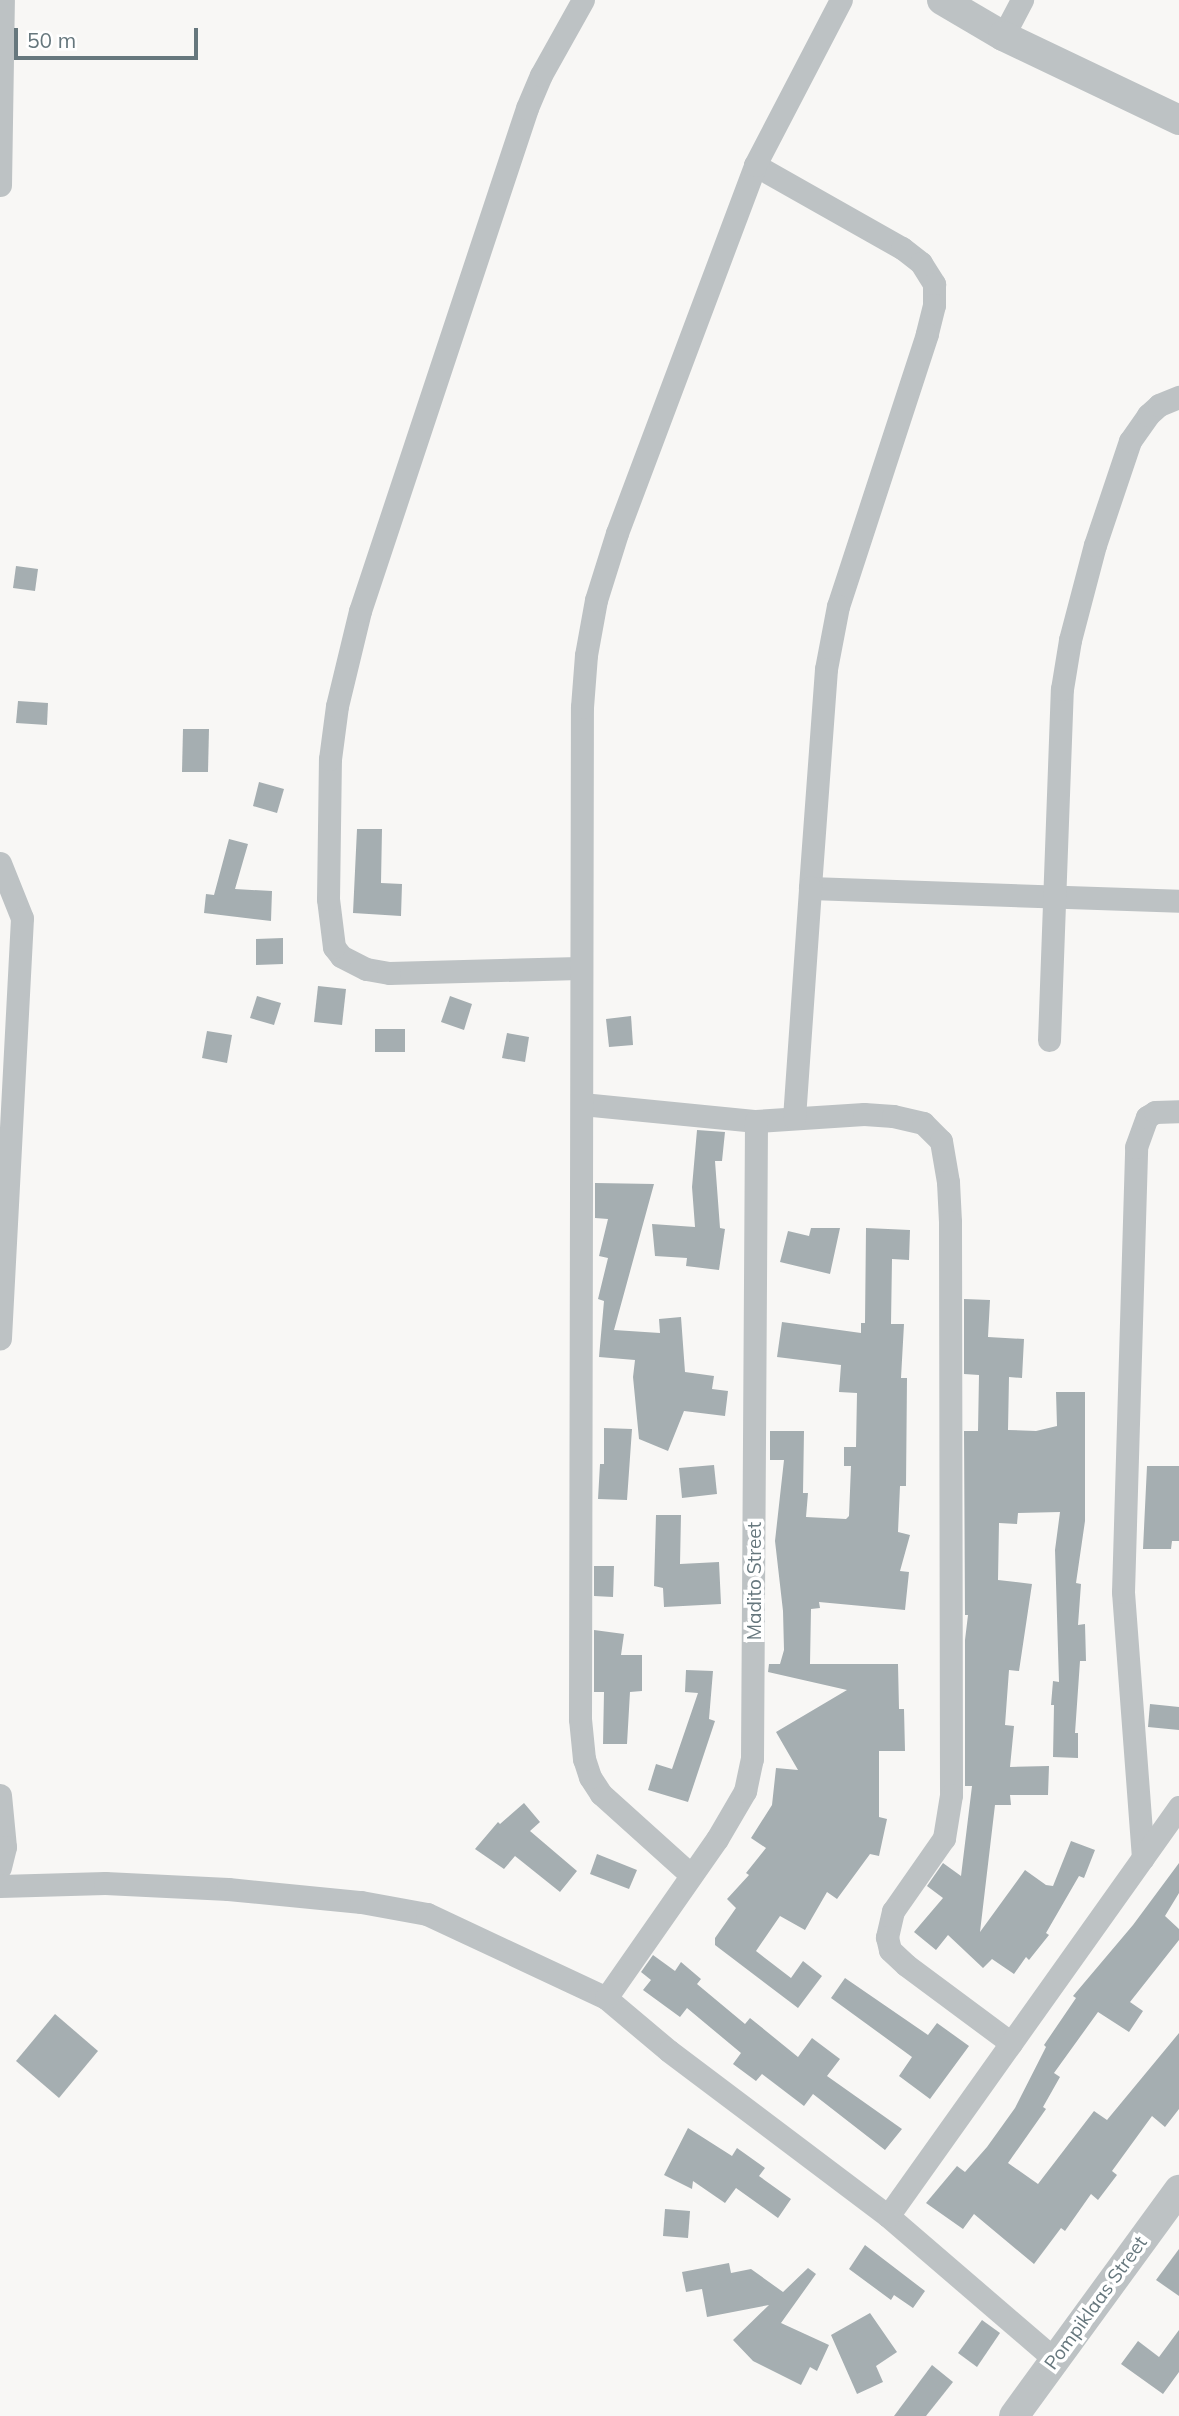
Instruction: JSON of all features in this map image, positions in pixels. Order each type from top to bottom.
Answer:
[{"type":"street","points":[[0,185],[3,0]]},
{"type":"street","points":[[579,968],[389,973],[366,969],[341,956],[334,947],[328,899],[330,759],[337,706],[357,623],[527,108],[541,75],[583,0]]},
{"type":"street","points":[[691,1875],[601,1794],[590,1777],[584,1759],[580,1719],[582,1104],[579,968],[582,708],[586,654],[596,600],[617,533],[755,165],[841,0]]},
{"type":"street","points":[[942,0],[1003,36],[1179,120]]},
{"type":"street","points":[[1003,36],[1022,0]]},
{"type":"street","points":[[755,165],[902,248],[921,263],[934,284],[934,305],[927,334],[838,606],[826,669],[794,1118]]},
{"type":"street","points":[[1049,1040],[1052,895],[1062,690],[1079,599],[1130,442],[1148,415],[1159,405],[1179,397]]},
{"type":"street","points":[[0,1338],[6,1115],[22,918],[1,870]]},
{"type":"street","points":[[810,888],[1179,901]]},
{"type":"street","points":[[582,1104],[756,1121],[864,1114],[893,1116],[923,1123],[941,1141],[948,1182],[950,1222],[951,1796],[944,1838],[893,1911],[887,1926],[887,1937],[890,1950],[906,1965],[1011,2043]]},
{"type":"street","points":[[1143,1858],[1123,1592],[1136,1147],[1147,1117],[1155,1112],[1179,1111]]},
{"type":"street","name":"Madito Street","points":[[606,1997],[691,1875],[745,1791],[752,1759],[756,1121]]},
{"type":"street","points":[[0,1795],[5,1847],[0,1867]]},
{"type":"street","points":[[888,2216],[1179,1807]]},
{"type":"street","points":[[0,1886],[105,1883],[228,1889],[361,1902],[427,1914],[606,1997],[669,2051],[888,2216],[1054,2360]]},
{"type":"street","name":"Pompiklaas Street","points":[[1014,2416],[1179,2190]]},
{"type":"building","points":[[16,566],[38,569],[35,591],[13,588]]},
{"type":"building","points":[[18,701],[48,703],[47,725],[16,723]]},
{"type":"building","points":[[183,729],[209,729],[208,772],[182,772]]},
{"type":"building","points":[[259,782],[284,789],[277,813],[253,806]]},
{"type":"building","points":[[357,829],[382,829],[381,883],[402,884],[401,916],[353,913]]},
{"type":"building","points":[[229,839],[248,844],[235,889],[272,891],[271,921],[204,913],[206,894],[214,895]]},
{"type":"building","points":[[283,938],[283,964],[256,965],[256,939]]},
{"type":"building","points":[[318,986],[346,989],[342,1025],[314,1022]]},
{"type":"building","points":[[257,996],[281,1003],[274,1025],[250,1018]]},
{"type":"building","points":[[450,996],[472,1004],[464,1030],[441,1022]]},
{"type":"building","points":[[631,1016],[633,1045],[609,1047],[606,1019]]},
{"type":"building","points":[[375,1029],[405,1029],[405,1052],[375,1052]]},
{"type":"building","points":[[207,1031],[232,1035],[227,1063],[202,1058]]},
{"type":"building","points":[[507,1033],[529,1037],[525,1062],[502,1058]]},
{"type":"building","points":[[697,1130],[725,1132],[722,1161],[715,1161],[720,1228],[725,1229],[719,1270],[686,1266],[687,1258],[655,1256],[652,1224],[695,1227],[692,1187]]},
{"type":"building","points":[[595,1183],[654,1184],[614,1330],[660,1333],[659,1319],[681,1317],[685,1372],[714,1376],[712,1389],[728,1391],[725,1416],[684,1411],[668,1451],[639,1439],[633,1377],[635,1360],[599,1357],[604,1301],[598,1299],[608,1258],[599,1256],[608,1219],[595,1218]]},
{"type":"building","points":[[811,1228],[840,1228],[830,1274],[780,1262],[788,1231],[809,1236]]},
{"type":"building","points":[[866,1228],[910,1230],[909,1260],[892,1259],[891,1324],[904,1324],[901,1378],[907,1378],[906,1486],[900,1486],[898,1532],[910,1535],[900,1571],[909,1572],[905,1610],[819,1602],[820,1608],[811,1609],[810,1664],[898,1664],[899,1709],[904,1709],[905,1751],[879,1751],[879,1817],[887,1819],[879,1856],[870,1854],[837,1899],[827,1892],[805,1930],[780,1916],[756,1951],[791,1978],[803,1961],[822,1976],[798,2008],[715,1945],[715,1938],[736,1908],[727,1899],[749,1875],[746,1873],[766,1848],[751,1838],[772,1805],[776,1768],[798,1770],[776,1732],[847,1690],[768,1672],[769,1664],[780,1664],[784,1650],[783,1611],[775,1541],[784,1460],[770,1460],[770,1431],[804,1431],[803,1493],[808,1493],[806,1517],[846,1519],[849,1516],[851,1466],[844,1466],[844,1447],[856,1447],[857,1393],[839,1392],[841,1365],[777,1357],[782,1322],[861,1333],[861,1323],[865,1323]]},
{"type":"building","points":[[964,1299],[990,1300],[988,1337],[1024,1339],[1022,1378],[1009,1377],[1008,1430],[1036,1431],[1057,1426],[1056,1392],[1085,1392],[1085,1521],[1076,1583],[1081,1584],[1078,1625],[1085,1624],[1086,1661],[1080,1661],[1075,1733],[1078,1733],[1078,1758],[1053,1757],[1054,1705],[1051,1705],[1053,1681],[1059,1682],[1055,1550],[1060,1512],[1018,1513],[1017,1524],[999,1523],[998,1580],[1032,1584],[1019,1671],[1009,1670],[1005,1725],[1014,1726],[1010,1767],[1049,1766],[1048,1795],[1010,1795],[1011,1805],[995,1805],[980,1932],[1025,1870],[1046,1885],[1053,1886],[1071,1841],[1095,1850],[1084,1878],[1079,1876],[1046,1933],[1049,1935],[1029,1960],[1026,1957],[1014,1974],[992,1959],[983,1968],[948,1935],[936,1950],[914,1932],[943,1898],[927,1886],[943,1863],[961,1876],[972,1786],[965,1786],[965,1640],[968,1615],[965,1615],[964,1431],[978,1431],[979,1375],[964,1374]]},
{"type":"building","points":[[604,1428],[632,1429],[627,1500],[598,1499],[600,1464],[604,1464]]},
{"type":"building","points":[[714,1465],[717,1494],[682,1498],[679,1468]]},
{"type":"building","points":[[1147,1466],[1179,1466],[1179,1541],[1172,1541],[1171,1549],[1143,1549]]},
{"type":"building","points":[[656,1515],[681,1515],[680,1564],[719,1562],[721,1604],[664,1607],[663,1588],[654,1586]]},
{"type":"building","points":[[594,1566],[614,1566],[613,1597],[594,1596]]},
{"type":"building","points":[[594,1630],[624,1634],[621,1655],[642,1655],[642,1691],[630,1692],[627,1744],[603,1744],[604,1692],[594,1692]]},
{"type":"building","points":[[686,1670],[713,1671],[709,1719],[715,1721],[688,1802],[648,1790],[656,1764],[672,1769],[698,1693],[685,1692]]},
{"type":"building","points":[[1150,1704],[1179,1707],[1179,1730],[1148,1727]]},
{"type":"building","points":[[524,1803],[540,1822],[530,1831],[577,1871],[560,1892],[515,1856],[504,1869],[475,1849],[498,1822],[500,1824]]},
{"type":"building","points":[[597,1854],[637,1870],[629,1889],[590,1874]]},
{"type":"building","points":[[1179,1863],[1179,1893],[1165,1916],[1179,1929],[1179,1940],[1130,2002],[1143,2011],[1129,2032],[1098,2012],[1054,2073],[1060,2077],[1043,2107],[1046,2109],[1008,2163],[1038,2184],[1094,2111],[1107,2120],[1179,2033],[1179,2109],[1165,2127],[1152,2116],[1112,2171],[1117,2175],[1098,2200],[1091,2194],[1065,2231],[1061,2228],[1034,2264],[974,2214],[963,2229],[926,2203],[957,2166],[965,2172],[987,2147],[1015,2108],[1046,2047],[1044,2045],[1076,1998],[1073,1996],[1133,1925]]},
{"type":"building","points":[[653,1955],[675,1971],[681,1962],[701,1979],[697,1984],[745,2024],[750,2018],[798,2057],[812,2038],[840,2059],[827,2076],[902,2129],[885,2150],[813,2094],[804,2106],[762,2074],[756,2081],[733,2064],[741,2053],[687,2008],[680,2017],[643,1990],[651,1980],[641,1972]]},
{"type":"building","points":[[845,1978],[928,2035],[937,2023],[969,2046],[930,2099],[899,2076],[912,2057],[831,1998]]},
{"type":"building","points":[[55,2014],[98,2051],[59,2098],[16,2061]]},
{"type":"building","points":[[688,2128],[732,2156],[737,2148],[765,2168],[759,2176],[791,2199],[778,2218],[736,2188],[725,2203],[693,2181],[692,2189],[664,2175]]},
{"type":"building","points":[[665,2209],[690,2211],[688,2238],[663,2236]]},
{"type":"building","points":[[865,2245],[925,2291],[913,2308],[894,2295],[891,2300],[849,2269]]},
{"type":"building","points":[[1179,2249],[1179,2296],[1156,2280]]},
{"type":"building","points":[[729,2263],[731,2273],[751,2269],[783,2292],[808,2268],[816,2274],[781,2323],[829,2345],[817,2371],[810,2367],[801,2385],[753,2361],[733,2340],[769,2305],[707,2317],[702,2289],[686,2292],[682,2272]]},
{"type":"building","points":[[870,2313],[897,2352],[876,2366],[883,2382],[857,2394],[831,2335]]},
{"type":"building","points":[[982,2320],[1000,2333],[977,2367],[958,2353]]},
{"type":"building","points":[[1179,2330],[1179,2372],[1163,2394],[1121,2364],[1138,2341],[1159,2357]]},
{"type":"building","points":[[932,2365],[953,2382],[926,2416],[894,2416]]}]
